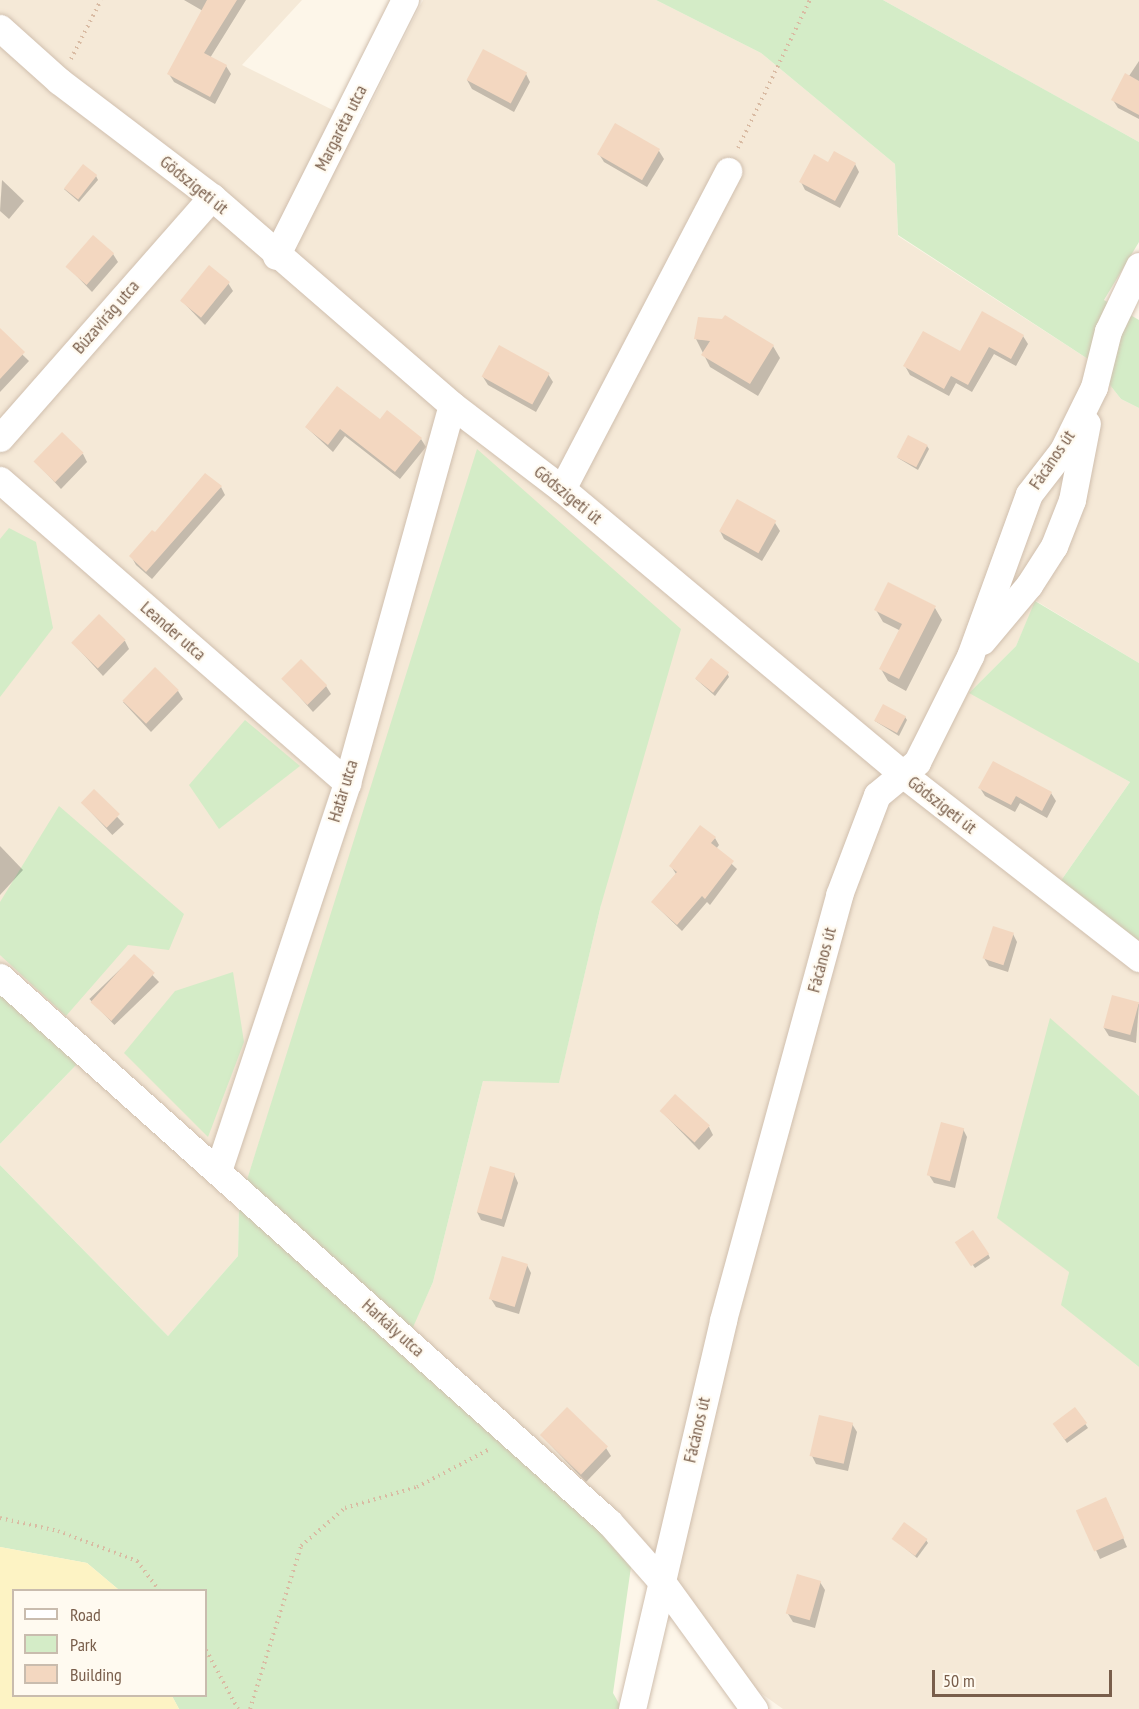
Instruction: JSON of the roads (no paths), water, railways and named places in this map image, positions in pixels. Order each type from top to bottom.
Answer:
[{"type":"street","name":"Margaréta utca","points":[[276,256],[405,0]]},
{"type":"street","name":"Gödszigeti út","points":[[0,28],[59,81],[212,197],[276,256],[452,405],[562,489],[900,772],[1139,958]]},
{"type":"street","points":[[562,489],[728,171]]},
{"type":"street","name":"Búzavirág utca","points":[[0,438],[212,197]]},
{"type":"street","name":"Fácános út","points":[[633,1709],[723,1320],[839,895],[877,795],[900,772],[917,762],[970,656],[1029,494],[1063,450],[1094,387],[1108,331],[1139,266]]},
{"type":"street","points":[[970,656],[1029,585],[1054,546],[1072,500],[1094,387]]},
{"type":"street","name":"Határ utca","points":[[218,1171],[347,783],[452,405]]},
{"type":"street","name":"Leander utca","points":[[0,480],[347,783]]},
{"type":"street","name":"Harkály utca","points":[[0,977],[164,1127],[218,1171],[609,1522],[662,1582],[754,1709]]}]
